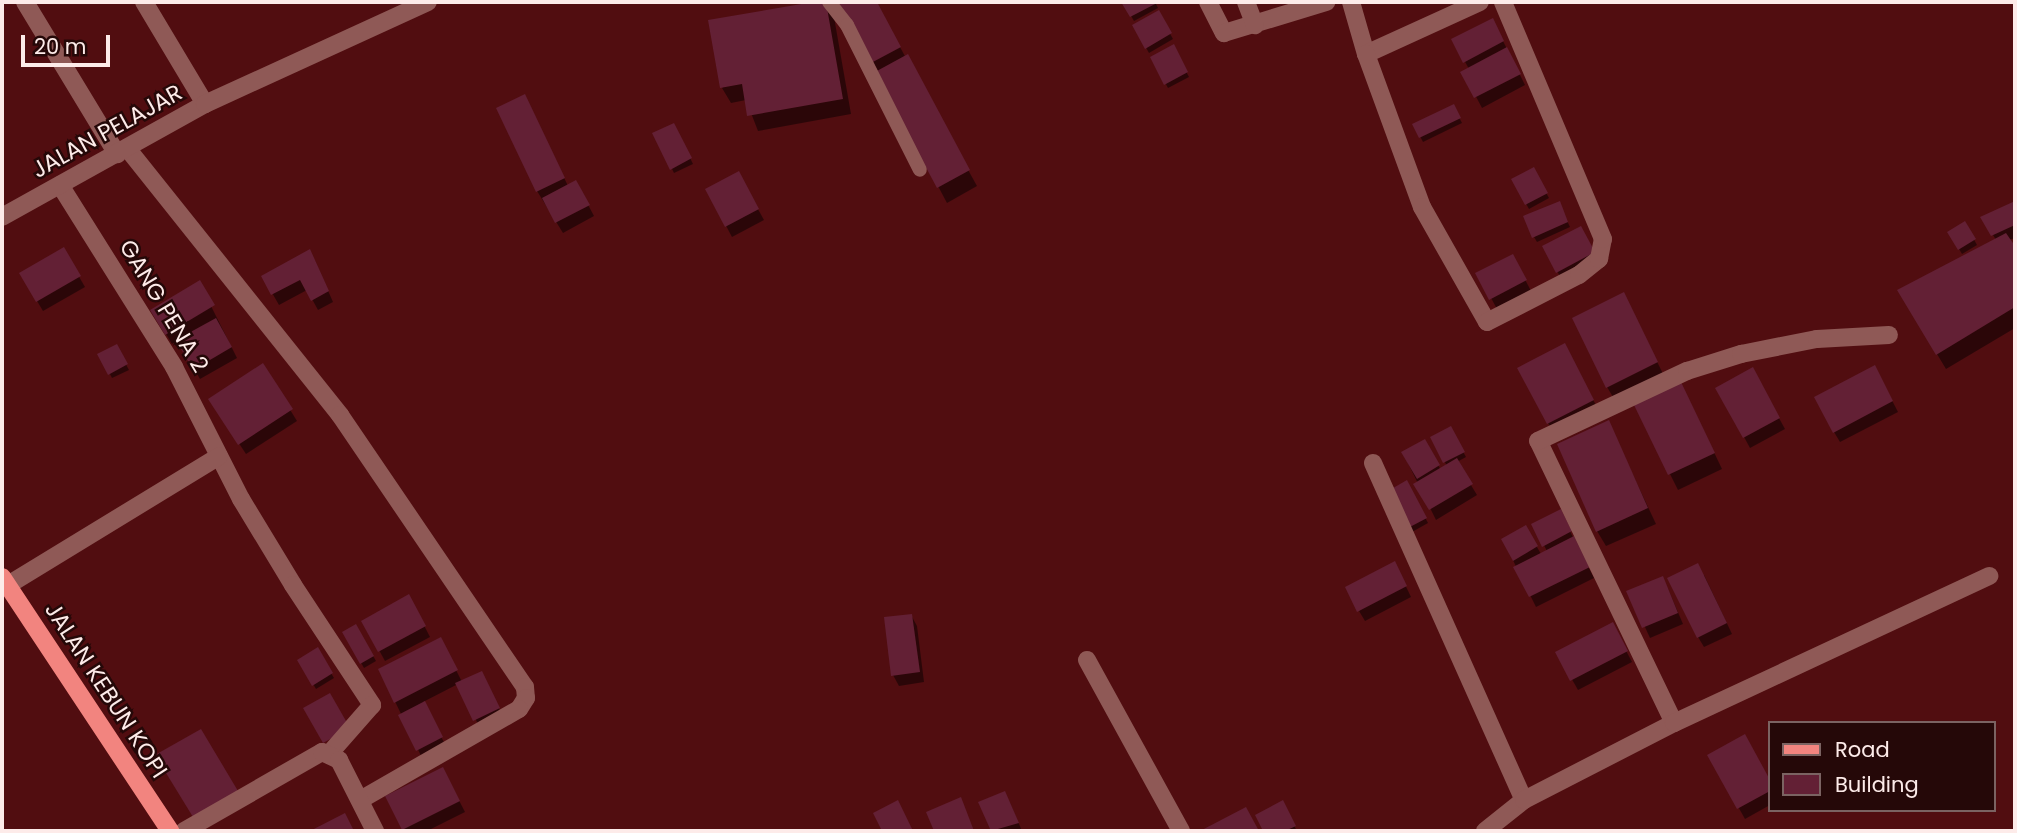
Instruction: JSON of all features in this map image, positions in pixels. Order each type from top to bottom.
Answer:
[{"type":"main road","name":"JALAN KEBUN KOPI","points":[[5,581],[170,831]]},
{"type":"street","points":[[25,2],[122,151],[340,415],[525,687],[526,698],[519,709],[362,800]]},
{"type":"street","points":[[144,2],[205,104]]},
{"type":"street","name":"JALAN PELAJAR","points":[[2,217],[205,104],[428,2]]},
{"type":"street","points":[[1208,2],[1222,31],[1255,25],[1326,2]]},
{"type":"street","points":[[1246,2],[1255,25]]},
{"type":"street","points":[[1351,2],[1366,54],[1422,206],[1488,322],[1579,275],[1599,259],[1603,239],[1503,2]]},
{"type":"street","points":[[1366,54],[1480,2]]},
{"type":"street","name":"GANG PENA 2","points":[[60,185],[174,366],[219,456],[293,585],[372,705],[330,753]]},
{"type":"street","points":[[1674,723],[1538,441],[1687,371],[1741,354],[1817,340],[1889,335]]},
{"type":"street","points":[[5,581],[219,456]]},
{"type":"street","points":[[1373,463],[1524,800]]},
{"type":"street","points":[[1485,831],[1524,800],[1674,723],[1989,576]]},
{"type":"street","points":[[1087,660],[1181,831]]},
{"type":"street","points":[[184,831],[322,752],[330,753],[362,800],[375,831]]},
{"type":"lane","points":[[829,2],[847,25],[920,170]]},
{"type":"building","points":[[826,2],[843,99],[747,116],[742,84],[720,88],[708,20]]},
{"type":"building","points":[[838,2],[877,2],[901,47],[871,63]]},
{"type":"building","points":[[1121,2],[1159,2],[1130,17]]},
{"type":"building","points":[[1159,10],[1172,33],[1145,49],[1132,25]]},
{"type":"building","points":[[1493,18],[1504,41],[1463,63],[1451,39]]},
{"type":"building","points":[[1174,44],[1188,72],[1164,85],[1150,57]]},
{"type":"building","points":[[1507,47],[1521,74],[1474,98],[1460,72]]},
{"type":"building","points":[[908,54],[970,170],[937,188],[875,72]]},
{"type":"building","points":[[525,94],[565,178],[536,192],[496,108]]},
{"type":"building","points":[[1454,104],[1461,118],[1419,138],[1412,124]]},
{"type":"building","points":[[674,123],[692,158],[670,170],[652,133]]},
{"type":"building","points":[[1534,167],[1548,193],[1525,205],[1511,179]]},
{"type":"building","points":[[739,171],[759,209],[725,227],[705,189]]},
{"type":"building","points":[[576,180],[590,205],[555,223],[542,198]]},
{"type":"building","points":[[1560,201],[1568,222],[1532,238],[1523,216]]},
{"type":"building","points":[[2015,201],[2015,225],[1991,236],[1980,217]]},
{"type":"building","points":[[1965,221],[1976,239],[1958,250],[1947,232]]},
{"type":"building","points":[[1581,226],[1595,252],[1556,273],[1542,246]]},
{"type":"building","points":[[2006,233],[2015,246],[2015,307],[1936,355],[1897,290]]},
{"type":"building","points":[[64,247],[81,276],[36,302],[19,273]]},
{"type":"building","points":[[310,249],[329,291],[311,301],[300,280],[271,295],[261,276]]},
{"type":"building","points":[[1513,254],[1527,280],[1489,300],[1475,273]]},
{"type":"building","points":[[200,280],[215,305],[165,335],[150,310]]},
{"type":"building","points":[[1624,292],[1658,362],[1606,388],[1572,318]]},
{"type":"building","points":[[216,318],[232,347],[193,370],[176,340]]},
{"type":"building","points":[[1565,343],[1594,400],[1547,424],[1517,368]]},
{"type":"building","points":[[117,344],[128,364],[108,375],[97,354]]},
{"type":"building","points":[[263,363],[293,409],[238,445],[208,399]]},
{"type":"building","points":[[1875,365],[1893,401],[1833,433],[1814,397]]},
{"type":"building","points":[[1753,367],[1780,418],[1743,438],[1715,388]]},
{"type":"building","points":[[1681,382],[1715,453],[1668,475],[1634,405]]},
{"type":"building","points":[[1609,420],[1648,508],[1596,532],[1557,444]]},
{"type":"building","points":[[1451,426],[1465,452],[1443,463],[1430,437]]},
{"type":"building","points":[[1425,439],[1440,465],[1417,479],[1401,452]]},
{"type":"building","points":[[1457,458],[1473,484],[1429,510],[1413,484]]},
{"type":"building","points":[[1407,480],[1427,518],[1408,528],[1388,491]]},
{"type":"building","points":[[1561,509],[1572,531],[1542,547],[1531,524]]},
{"type":"building","points":[[1526,525],[1538,546],[1513,561],[1501,539]]},
{"type":"building","points":[[1574,536],[1590,567],[1529,597],[1513,567]]},
{"type":"building","points":[[1395,561],[1407,586],[1357,612],[1345,587]]},
{"type":"building","points":[[1698,563],[1727,623],[1697,638],[1667,578]]},
{"type":"building","points":[[1663,576],[1678,613],[1642,628],[1626,591]]},
{"type":"building","points":[[409,594],[426,626],[378,652],[361,621]]},
{"type":"building","points":[[912,614],[920,672],[891,676],[884,617]]},
{"type":"building","points":[[1613,622],[1628,651],[1570,681],[1555,652]]},
{"type":"building","points":[[356,624],[374,656],[360,664],[342,632]]},
{"type":"building","points":[[441,637],[458,670],[394,703],[378,669]]},
{"type":"building","points":[[318,647],[333,673],[312,686],[297,660]]},
{"type":"building","points":[[482,671],[500,708],[473,721],[455,683]]},
{"type":"building","points":[[330,693],[350,728],[323,743],[303,708]]},
{"type":"building","points":[[425,701],[443,737],[416,751],[398,715]]},
{"type":"building","points":[[201,729],[238,791],[193,817],[155,755]]},
{"type":"building","points":[[1745,734],[1769,778],[1769,792],[1737,809],[1707,755]]},
{"type":"building","points":[[443,767],[460,801],[402,830],[385,796]]},
{"type":"building","points":[[1005,791],[1019,823],[991,831],[978,802]]},
{"type":"building","points":[[961,797],[974,831],[934,831],[926,812]]},
{"type":"building","points":[[898,800],[913,831],[882,831],[873,813]]},
{"type":"building","points":[[1283,800],[1296,826],[1285,831],[1263,831],[1255,815]]},
{"type":"building","points":[[1246,807],[1259,831],[1200,831]]},
{"type":"building","points":[[345,813],[354,831],[310,831]]}]
